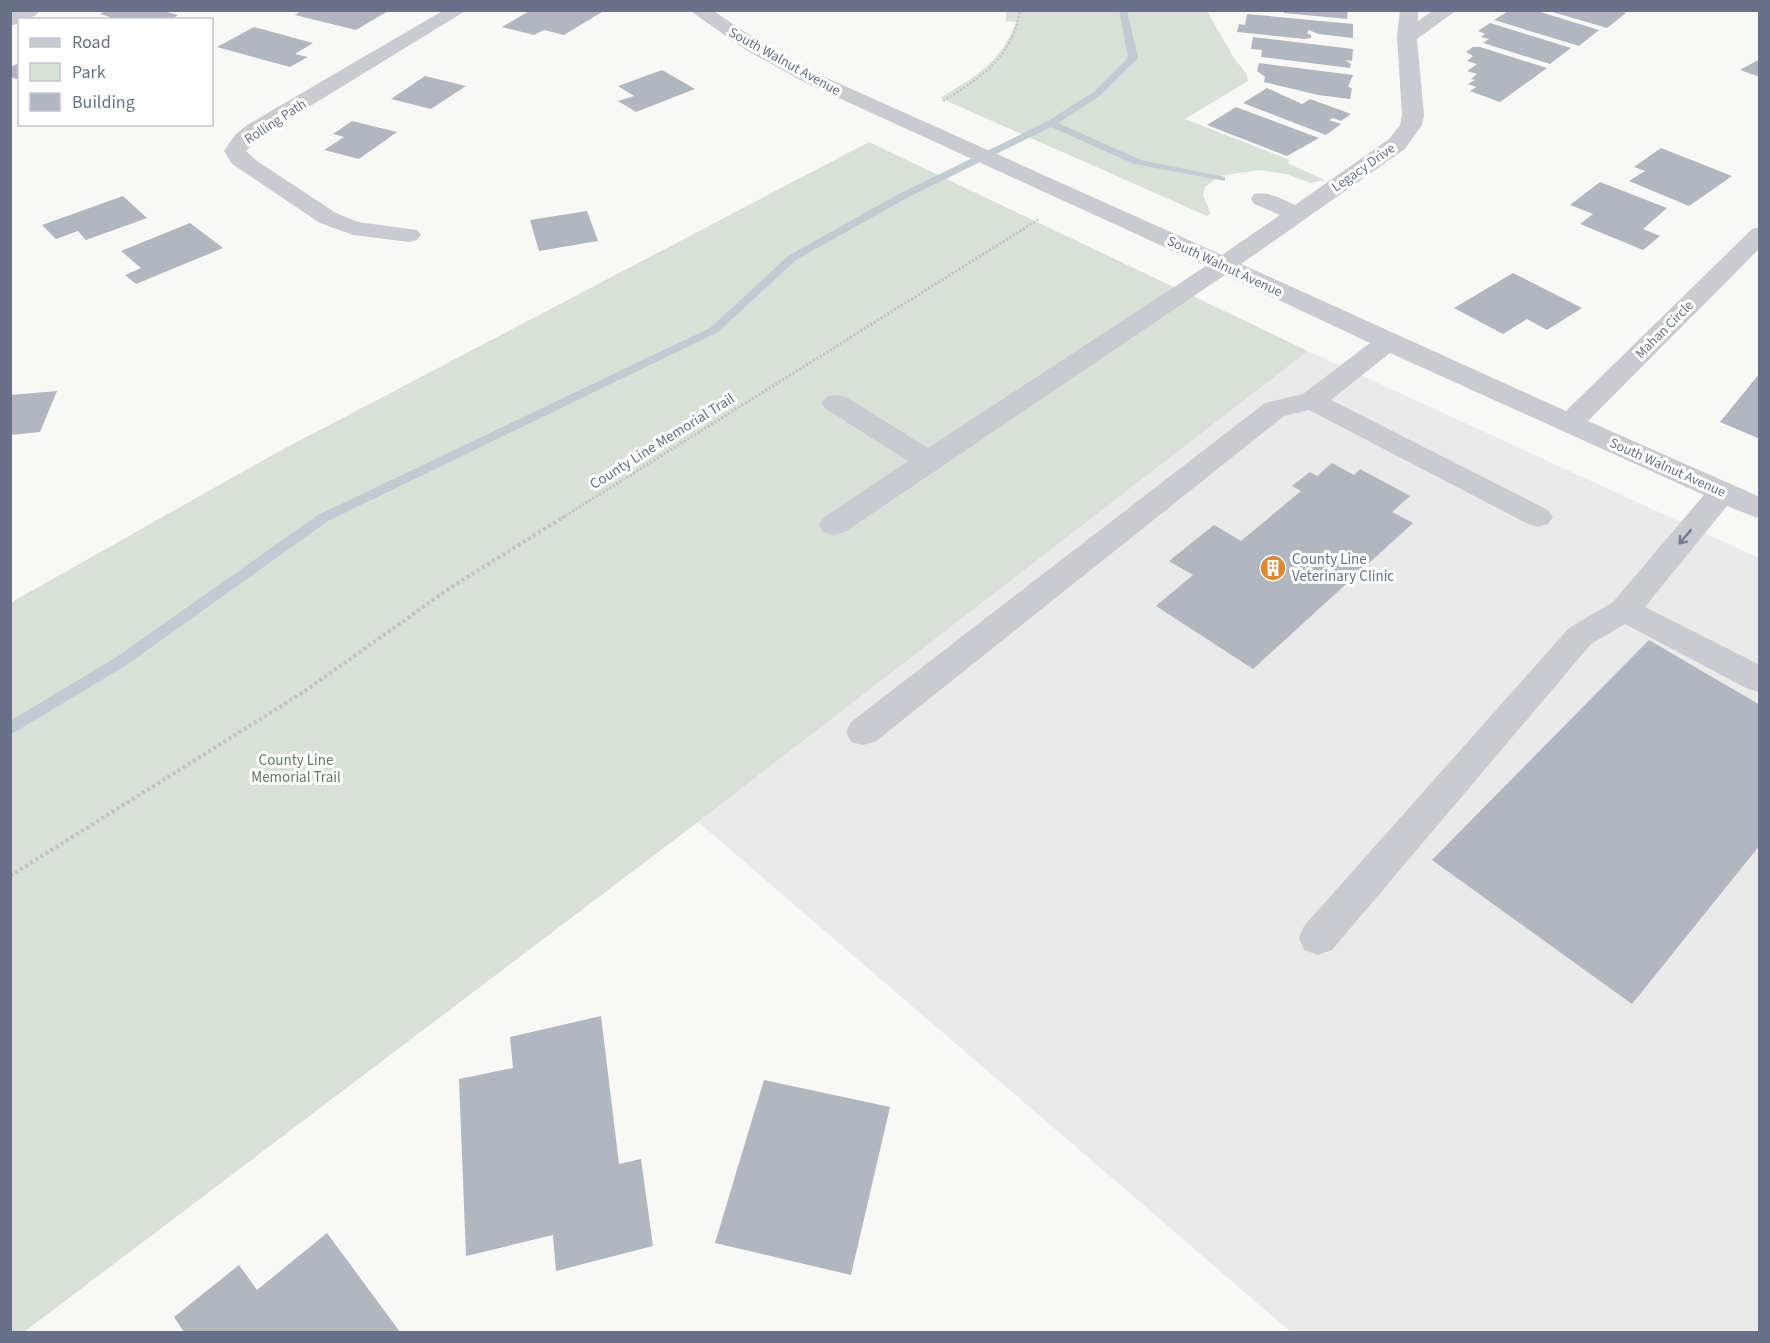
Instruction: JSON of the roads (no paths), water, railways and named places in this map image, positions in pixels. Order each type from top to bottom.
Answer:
[{"type":"street","points":[[10,20],[32,10]]},
{"type":"street","name":"Rolling Path","points":[[409,235],[353,228],[328,218],[249,166],[240,159],[235,151],[255,130],[458,10]]},
{"type":"street","name":"South Walnut Avenue","points":[[698,10],[753,46],[803,74],[922,130],[1760,509]]},
{"type":"street","name":"Legacy Drive","points":[[834,525],[1224,265],[1397,144],[1406,134],[1413,115],[1407,37],[1409,10]]},
{"type":"street","points":[[1407,37],[1448,10]]},
{"type":"street","points":[[1262,199],[1297,214]]},
{"type":"street","name":"Mahan Circle","points":[[1569,424],[1760,234]]},
{"type":"street","points":[[863,732],[1275,409],[1312,401],[1388,342]]},
{"type":"street","points":[[1312,401],[1538,517]]},
{"type":"street","points":[[836,403],[928,461]]},
{"type":"street","points":[[1318,938],[1580,636],[1623,610],[1723,492]]},
{"type":"street","points":[[1623,610],[1760,680]]},
{"type":"waterway","points":[[1051,123],[1098,93],[1133,58],[1123,10]]},
{"type":"waterway","points":[[10,729],[120,662],[323,518],[714,330],[792,258],[901,197],[1051,123]]},
{"type":"waterway","points":[[1051,123],[1138,162],[1221,179]]},
{"type":"place","name":"County Line Veterinary Clinic","points":[[1273,568]]},
{"type":"park label","name":"County Line Memorial Trail","points":[[296,768]]}]
